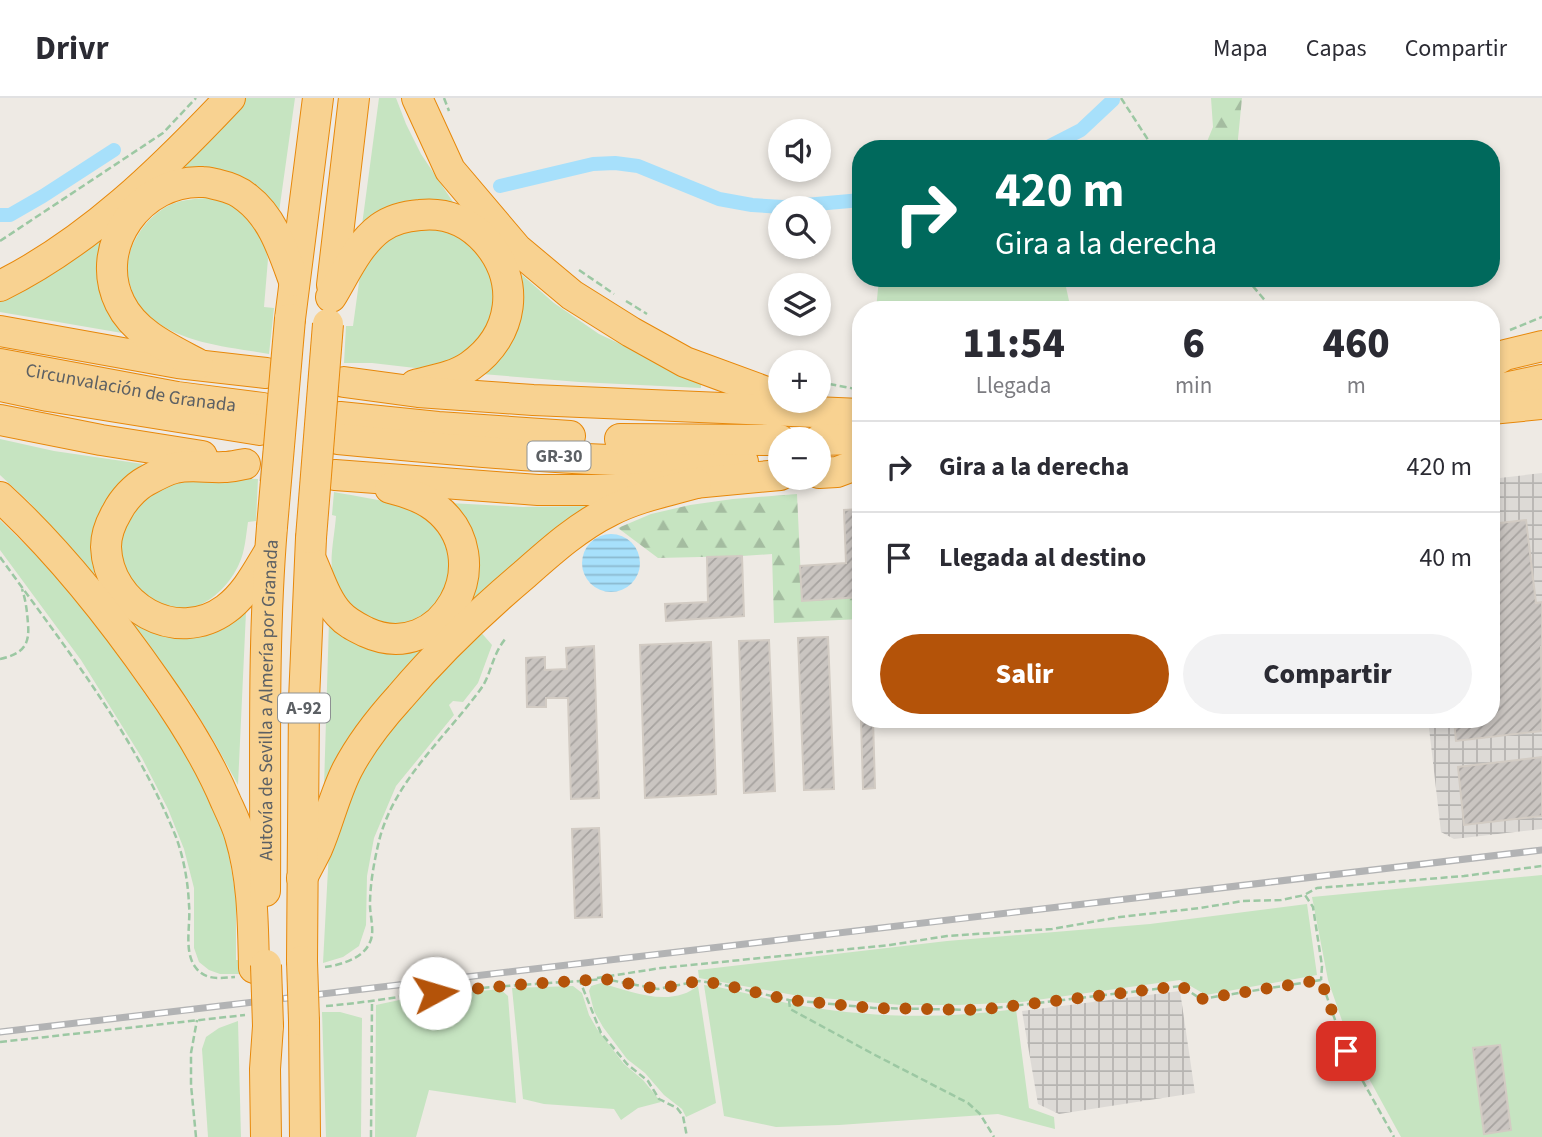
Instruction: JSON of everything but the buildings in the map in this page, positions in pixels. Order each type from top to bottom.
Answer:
[{"type":"highway","points":[[0,286],[60,251],[108,214],[159,170],[230,98]]},
{"type":"highway","name":"Autovía de Sevilla a Almería por Granada","points":[[266,1137],[265,1069],[256,1022],[260,966],[266,632],[289,319],[318,98]]},
{"type":"highway","name":"Autovía de Sevilla a Almería por Granada","points":[[305,1137],[313,1014],[302,961],[304,700],[311,548],[330,310],[354,98]]},
{"type":"highway","points":[[417,98],[450,170],[517,249],[572,295],[631,332],[685,362],[768,393]]},
{"type":"highway","points":[[198,364],[153,340],[133,321],[120,303],[112,277],[117,236],[131,214],[151,196],[176,185],[203,181],[227,187],[247,198],[270,223],[294,281]]},
{"type":"highway","points":[[330,310],[359,248],[380,228],[405,216],[432,214],[457,219],[478,232],[503,265],[508,283],[509,306],[501,331],[488,352],[468,367],[401,389]]},
{"type":"highway","points":[[0,331],[178,363],[266,373]]},
{"type":"highway","points":[[1500,358],[1542,346]]},
{"type":"highway","points":[[1500,366],[1542,358]]},
{"type":"highway","name":"Circunvalación de Granada","points":[[0,364],[177,397],[261,419],[47,396],[0,386]]},
{"type":"highway","points":[[1500,389],[1542,380]]},
{"type":"highway","points":[[344,382],[823,426],[852,436]]},
{"type":"highway","points":[[1500,408],[1542,404]]},
{"type":"highway","points":[[807,413],[823,426]]},
{"type":"highway","points":[[823,426],[852,417]]},
{"type":"highway","points":[[0,420],[253,465],[176,468],[143,482],[122,503],[110,525],[106,544],[108,566],[118,587],[132,603],[153,618],[179,624],[204,621],[226,610],[246,590],[271,539]]},
{"type":"highway","name":"GR-30","points":[[768,440],[638,440],[339,428],[439,449],[531,455],[768,461]]},
{"type":"highway","points":[[831,461],[852,462]]},
{"type":"highway","points":[[831,472],[852,466]]},
{"type":"highway","points":[[311,548],[329,601],[339,615],[352,625],[374,635],[396,639],[419,635],[453,606],[462,584],[465,562],[461,543],[452,525],[435,507],[412,494],[348,476],[538,490],[620,490],[768,476]]},
{"type":"highway","points":[[302,878],[317,848],[347,770],[361,747],[384,715],[451,640],[538,562],[574,534],[610,511],[642,498],[696,483]]},
{"type":"highway","points":[[0,497],[63,563],[120,631],[184,721],[215,776],[240,833],[248,868],[260,966]]},
{"type":"path","points":[[0,241],[163,133],[196,98]]},
{"type":"path","points":[[444,98],[448,110]]},
{"type":"path","points":[[1121,98],[1148,140]]},
{"type":"path","points":[[574,267],[615,295]]},
{"type":"path","points":[[1254,287],[1265,301]]},
{"type":"path","points":[[626,301],[648,315]]},
{"type":"path","points":[[1504,332],[1542,317]]},
{"type":"path","points":[[831,384],[852,388]]},
{"type":"path","points":[[0,557],[21,586],[27,603],[29,638],[22,650],[0,659]]},
{"type":"path","points":[[580,981],[661,968],[890,945],[947,936],[1052,929],[1243,901],[1281,900],[1303,895],[1317,888],[1464,876],[1542,866]]},
{"type":"path","points":[[1303,895],[1314,906],[1322,966],[1321,980],[1346,1051],[1394,1137]]},
{"type":"path","points":[[313,1014],[435,993],[604,979],[658,989],[699,981],[789,1000],[874,1008],[978,1010],[1181,986],[1201,999],[1321,980]]},
{"type":"path","points":[[580,981],[601,1033],[627,1064],[648,1081],[659,1099],[677,1108],[683,1116],[687,1137]]},
{"type":"path","points":[[789,1000],[790,1009],[968,1103],[980,1114],[994,1137]]},
{"type":"path","points":[[371,1137],[372,1002]]},
{"type":"path","points":[[0,1042],[197,1020],[256,1022]]},
{"type":"path","points":[[195,1137],[191,1053],[197,1020]]},
{"type":"shaded area","points":[[1542,473],[1542,829],[1454,839],[1441,832],[1429,728],[1500,728],[1500,478]]},
{"type":"shaded area","points":[[1180,991],[1195,1093],[1059,1114],[1038,1104],[1022,1011]]},
{"type":"green space","points":[[245,98],[295,98],[279,212],[242,182],[219,170],[191,168],[172,171]]},
{"type":"green space","points":[[379,98],[396,98],[421,154],[455,205],[429,201],[405,202],[384,209],[362,225]]},
{"type":"green space","points":[[1211,98],[1242,98],[1238,140],[1208,140],[1213,127]]},
{"type":"green space","points":[[207,198],[229,203],[248,215],[262,235],[268,259],[264,307],[274,308],[269,354],[208,343],[179,334],[149,317],[133,294],[128,279],[129,257],[142,228],[157,213],[171,205]]},
{"type":"green space","points":[[113,224],[108,309],[122,333],[0,312],[0,298]]},
{"type":"green space","points":[[435,226],[456,232],[476,246],[495,286],[494,307],[485,331],[471,349],[449,361],[424,369],[344,363],[346,326],[353,326],[360,275],[380,243],[402,231]]},
{"type":"green space","points":[[521,274],[554,303],[599,334],[701,382],[701,388],[482,374],[522,311]]},
{"type":"green space","points":[[878,287],[1066,287],[1069,301],[877,301]]},
{"type":"green space","points":[[0,439],[54,451],[143,464],[112,492],[98,515],[91,541],[95,577],[29,502],[0,475]]},
{"type":"green space","points":[[209,477],[258,479],[256,521],[248,522],[241,559],[236,571],[221,590],[194,607],[180,609],[166,606],[142,593],[125,570],[120,538],[123,529],[140,503],[157,486]]},
{"type":"green space","points":[[334,492],[410,509],[424,518],[437,532],[447,548],[451,566],[447,585],[431,609],[420,617],[394,624],[368,619],[347,603],[337,587],[332,569],[336,516],[332,515]]},
{"type":"green space","points":[[797,494],[802,601],[852,598],[852,619],[774,623],[772,554],[658,558],[618,528],[651,514],[733,499]]},
{"type":"green space","points":[[449,503],[523,507],[592,506],[461,614]]},
{"type":"green space","points":[[0,520],[46,565],[106,638],[179,743],[206,791],[226,839],[236,897],[236,960],[245,960],[244,974],[220,974],[199,962],[194,948],[194,888],[184,849],[168,809],[142,758],[81,660],[0,550]]},
{"type":"green space","points":[[246,612],[238,785],[190,702],[129,621],[156,633],[184,637],[216,630]]},
{"type":"green space","points":[[329,620],[437,637],[324,787]]},
{"type":"green space","points":[[479,630],[492,645],[478,683],[463,702],[453,701],[449,705],[454,715],[396,786],[374,838],[367,876],[366,925],[359,946],[343,957],[323,963],[329,850],[338,815],[379,741]]},
{"type":"green space","points":[[1542,875],[1542,1137],[1401,1137],[1350,1044],[1328,980],[1312,897]]},
{"type":"green space","points":[[1307,904],[1317,975],[1206,995],[1180,980],[1022,1002],[901,1005],[799,996],[699,978],[698,970],[947,941],[1150,924]]},
{"type":"green space","points":[[601,983],[663,997],[685,993],[698,986],[716,1103],[686,1117],[682,1109],[627,1059],[594,1011],[589,991],[591,986]]},
{"type":"green space","points":[[704,985],[791,1004],[856,1013],[936,1016],[1016,1009],[1029,1108],[1054,1117],[1055,1129],[998,1114],[776,1127],[724,1116]]},
{"type":"green space","points":[[573,986],[582,993],[597,1029],[624,1064],[643,1080],[661,1102],[638,1108],[621,1120],[614,1109],[544,1104],[523,1099],[512,988]]},
{"type":"green space","points":[[500,989],[508,996],[516,1103],[429,1090],[416,1137],[375,1137],[376,1005],[404,999]]},
{"type":"green space","points":[[322,1012],[340,1012],[362,1018],[361,1137],[326,1137]]},
{"type":"green space","points":[[238,1021],[241,1137],[208,1137],[202,1049],[206,1037],[219,1028]]},
{"type":"water","points":[[611,534],[622,536],[635,547],[640,563],[638,574],[627,587],[611,592],[600,590],[587,579],[582,563],[584,552],[595,539]]},
{"type":"waterway","points":[[1062,140],[1081,130],[1113,100]]},
{"type":"waterway","points":[[0,215],[10,215],[114,150]]},
{"type":"waterway","points":[[500,186],[593,164],[615,163],[638,166],[719,199],[752,205],[783,207],[852,201]]},
{"type":"tunnel","points":[[263,408],[340,417]]},
{"type":"tunnel","points":[[260,430],[338,439]]},
{"type":"tunnel","points":[[261,466],[335,475]]},
{"type":"railway","points":[[0,1032],[1542,850]]},
{"type":"route","points":[[435,993],[604,979],[658,989],[699,981],[789,1000],[874,1008],[978,1010],[1181,986],[1201,999],[1321,980],[1346,1051]]}]
